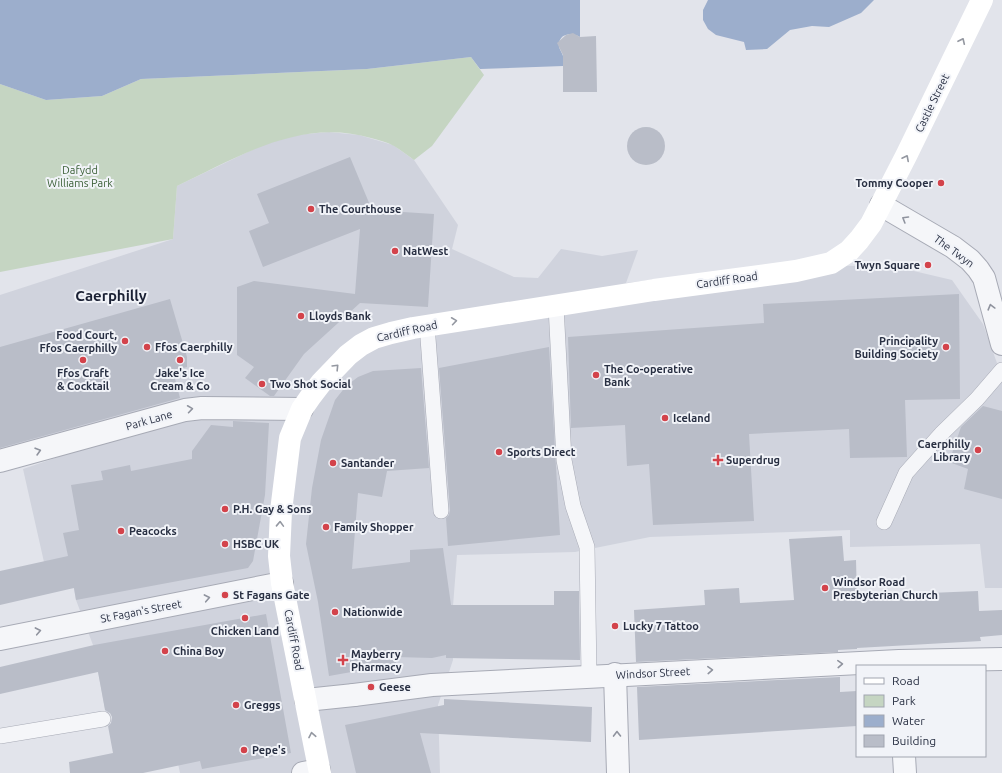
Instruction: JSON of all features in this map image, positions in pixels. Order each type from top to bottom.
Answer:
[{"type":"main road","name":"Castle Street","points":[[881,205],[982,0]]},
{"type":"main road","name":"Cardiff Road","points":[[314,772],[306,700],[282,583],[279,556],[280,511],[290,438],[302,409],[321,383],[348,355],[360,345],[374,338],[390,333],[654,290],[796,271],[831,263],[849,251],[859,240],[871,224],[881,205]]},
{"type":"street","name":"The Twyn","points":[[881,205],[953,247],[970,260],[978,269],[984,278],[1002,344]]},
{"type":"street","name":"Park Lane","points":[[0,461],[185,410],[202,408],[302,409]]},
{"type":"street","name":"St Fagan's Street","points":[[0,639],[282,583]]},
{"type":"street","name":"Windsor Street","points":[[306,700],[432,685],[615,674],[1002,659]]},
{"type":"street","points":[[615,674],[618,773]]},
{"type":"street","points":[[904,757],[905,773]]},
{"type":"lane","points":[[556,306],[564,460],[573,506],[587,547],[589,676]]},
{"type":"lane","points":[[427,326],[441,511]]},
{"type":"lane","points":[[884,522],[906,473],[941,434],[978,398],[1002,370]]},
{"type":"lane","points":[[0,736],[103,719]]},
{"type":"shaded area","points":[[329,132],[359,135],[393,145],[414,160],[458,225],[452,249],[514,277],[538,278],[561,249],[602,256],[638,250],[626,283],[786,263],[901,268],[952,280],[983,324],[1002,377],[1002,588],[985,588],[980,544],[850,547],[850,530],[650,537],[575,552],[457,555],[453,606],[453,660],[438,705],[440,773],[180,773],[165,703],[106,714],[93,645],[76,600],[68,557],[44,562],[23,469],[202,408],[0,461],[0,295],[173,239],[177,186],[262,145],[295,135]]},
{"type":"green space","name":"Dafydd Williams Park","points":[[471,57],[484,75],[432,146],[414,160],[399,149],[382,141],[371,138],[345,133],[320,133],[295,136],[271,143],[223,163],[177,186],[173,239],[0,272],[0,84],[46,100],[102,96],[141,79],[367,69]]},
{"type":"water","points":[[0,0],[580,0],[580,37],[569,34],[563,36],[559,42],[559,47],[563,56],[563,66],[480,69],[471,57],[367,69],[141,79],[102,96],[46,100],[0,84]]},
{"type":"water","points":[[708,0],[874,0],[861,13],[829,27],[812,26],[790,30],[767,49],[746,50],[744,42],[716,35],[708,29],[703,20],[703,10]]},
{"type":"building","points":[[573,33],[580,37],[596,36],[597,92],[563,92],[563,55],[557,43],[566,35]]},
{"type":"building","points":[[642,127],[650,127],[657,130],[662,135],[665,146],[662,157],[657,162],[650,165],[642,165],[635,162],[630,157],[627,150],[627,142],[630,135],[635,130]]},
{"type":"building","points":[[350,157],[372,210],[434,214],[428,307],[360,303],[304,354],[274,396],[270,396],[245,378],[254,367],[237,355],[237,287],[254,281],[355,294],[360,229],[263,267],[249,231],[269,223],[257,194]]},
{"type":"building","points":[[959,294],[960,399],[905,400],[907,457],[850,458],[849,429],[749,434],[754,521],[653,525],[649,464],[627,466],[625,425],[571,428],[568,337],[764,323],[763,304]]},
{"type":"building","points":[[170,299],[187,357],[187,367],[173,371],[180,398],[0,448],[0,347]]},
{"type":"building","name":"Sports Direct","points":[[549,347],[560,535],[448,546],[446,518],[449,515],[450,510],[439,368]]},
{"type":"building","points":[[421,368],[429,468],[387,471],[382,497],[358,493],[352,569],[410,562],[410,550],[443,548],[451,605],[554,605],[554,591],[579,591],[580,660],[446,658],[446,655],[432,658],[396,657],[396,664],[329,676],[318,602],[306,544],[312,488],[321,440],[335,400],[346,386],[358,377],[373,371]]},
{"type":"building","name":"Caerphilly Library","points":[[983,406],[1002,411],[1002,499],[964,489],[968,469],[949,462],[961,427]]},
{"type":"building","points":[[233,421],[269,423],[265,495],[253,561],[248,568],[76,600],[74,588],[0,605],[0,571],[68,556],[63,533],[79,530],[71,485],[103,480],[101,471],[130,465],[131,471],[192,459],[192,451],[211,425],[233,427]]},
{"type":"building","points":[[842,536],[844,561],[856,560],[857,596],[978,591],[979,611],[1002,610],[1002,635],[980,637],[981,641],[857,648],[838,650],[838,652],[636,662],[634,610],[705,605],[704,590],[739,588],[740,603],[794,600],[789,539]]},
{"type":"building","points":[[266,614],[291,753],[202,769],[200,761],[143,773],[70,773],[69,762],[113,753],[108,726],[111,723],[112,717],[110,713],[105,710],[98,672],[0,694],[0,667],[94,645]]},
{"type":"building","points":[[840,677],[840,692],[856,691],[856,726],[639,740],[637,687]]},
{"type":"building","points":[[444,699],[592,707],[591,742],[420,733],[431,773],[356,773],[345,725],[444,705]]},
{"type":"place","name":"Tommy Cooper","points":[[941,183]]},
{"type":"place","name":"The Courthouse","points":[[311,209]]},
{"type":"place","name":"NatWest","points":[[395,251]]},
{"type":"place","name":"Twyn Square","points":[[928,265]]},
{"type":"place","name":"Lloyds Bank","points":[[301,316]]},
{"type":"place","name":"Food Court, Ffos Caerphilly","points":[[125,341]]},
{"type":"place","name":"Ffos Caerphilly","points":[[147,347]]},
{"type":"place","name":"Principality Building Society","points":[[946,347]]},
{"type":"place","name":"Ffos Craft & Cocktail","points":[[83,360]]},
{"type":"place","name":"Jake's Ice Cream & Co","points":[[180,360]]},
{"type":"place","name":"The Co-operative Bank","points":[[596,375]]},
{"type":"place","name":"Two Shot Social","points":[[262,384]]},
{"type":"place","name":"Iceland","points":[[665,418]]},
{"type":"place","name":"Caerphilly Library","points":[[978,450]]},
{"type":"place","name":"Sports Direct","points":[[499,452]]},
{"type":"place","name":"Superdrug","points":[[718,460]]},
{"type":"place","name":"Santander","points":[[333,463]]},
{"type":"place","name":"P.H. Gay & Sons","points":[[225,509]]},
{"type":"place","name":"Family Shopper","points":[[326,527]]},
{"type":"place","name":"Peacocks","points":[[121,531]]},
{"type":"place","name":"HSBC UK","points":[[225,544]]},
{"type":"place","name":"Windsor Road Presbyterian Church","points":[[825,588]]},
{"type":"place","name":"St Fagans Gate","points":[[225,595]]},
{"type":"place","name":"Nationwide","points":[[335,612]]},
{"type":"place","name":"Chicken Land","points":[[245,618]]},
{"type":"place","name":"Lucky 7 Tattoo","points":[[615,626]]},
{"type":"place","name":"China Boy","points":[[165,651]]},
{"type":"place","name":"Mayberry Pharmacy","points":[[343,660]]},
{"type":"place","name":"Geese","points":[[371,687]]},
{"type":"place","name":"Greggs","points":[[236,705]]},
{"type":"place","name":"Pepe's","points":[[244,750]]},
{"type":"district","name":"Caerphilly","points":[[111,295]]}]
